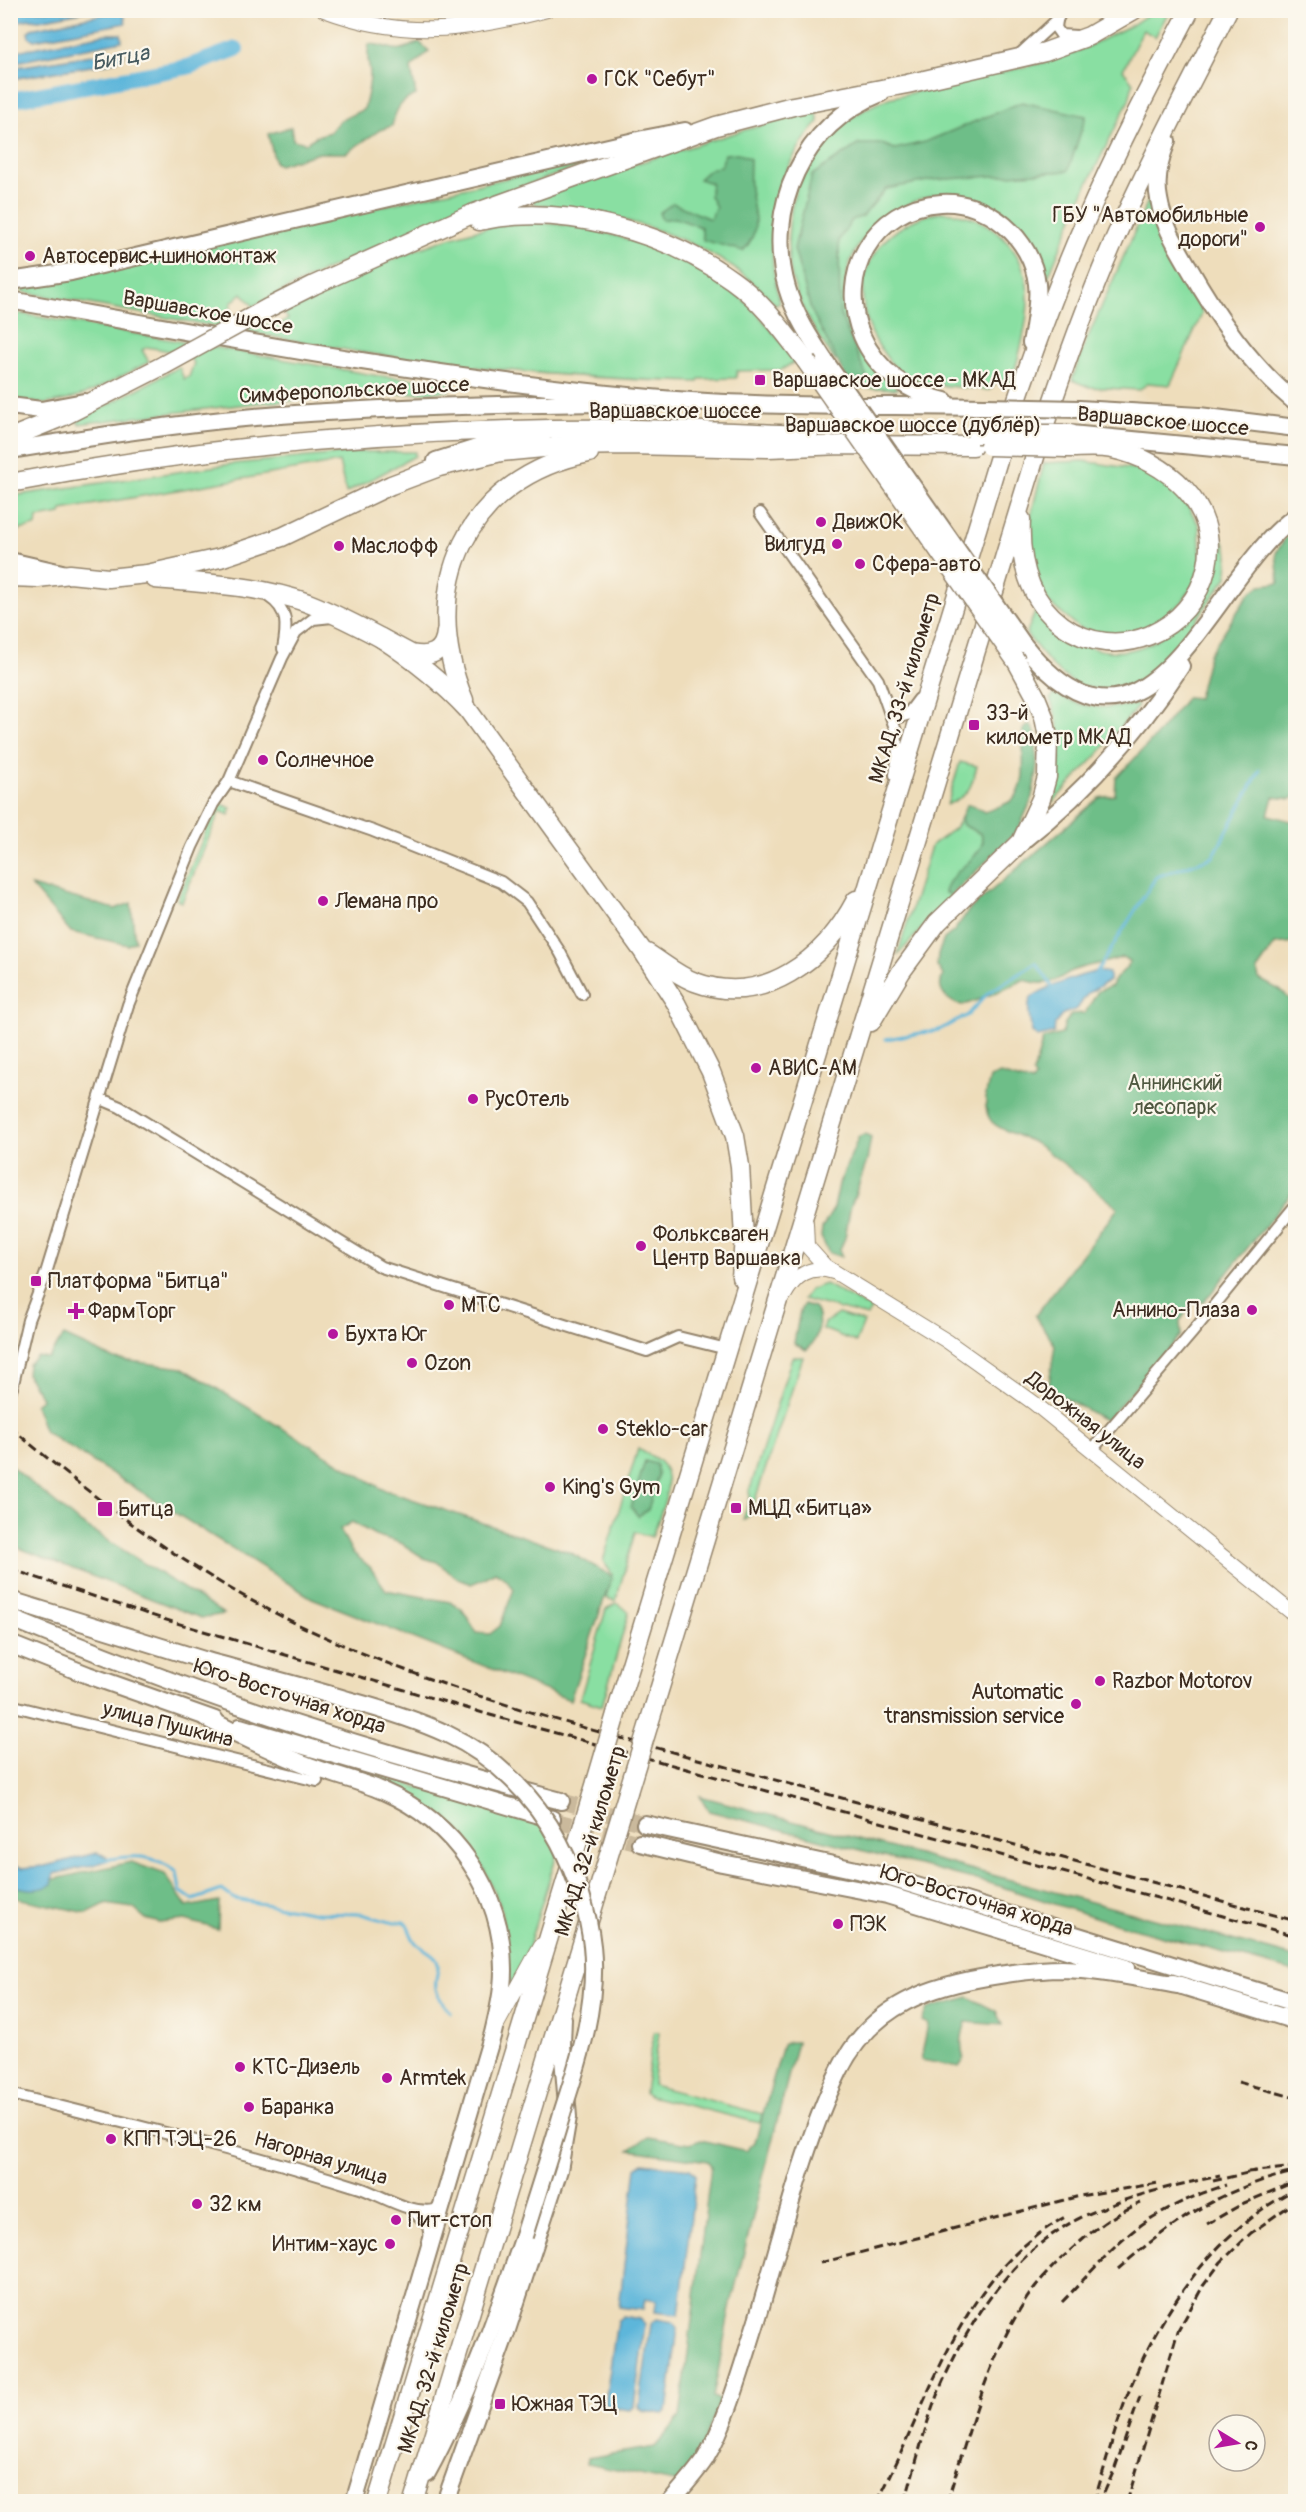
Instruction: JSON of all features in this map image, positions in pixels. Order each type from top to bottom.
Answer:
[{"type":"highway","points":[[414,242],[472,214],[716,126],[793,106],[907,84],[1055,48],[1089,36],[1134,10]]},
{"type":"highway","name":"МКАД, 33-й километр","points":[[764,1226],[1012,414],[1084,222],[1190,10]]},
{"type":"highway","points":[[807,1203],[1031,467],[1059,382],[1096,283],[1133,199],[1228,10]]},
{"type":"highway","points":[[10,438],[62,417],[268,308],[357,265],[473,222],[513,215],[576,220],[631,231],[675,248],[732,280],[816,361],[1017,662],[1027,678],[1044,717],[1049,757],[1047,777],[1041,799],[1021,842],[956,902],[919,944],[880,1003],[845,1078]]},
{"type":"highway","points":[[10,483],[118,464],[389,436],[497,431],[630,437]]},
{"type":"highway","name":"Варшавское шоссе","points":[[630,437],[822,436],[1069,441]]},
{"type":"highway","points":[[391,485],[439,467],[501,452],[535,447],[598,445],[630,437]]},
{"type":"highway","points":[[108,578],[178,581],[259,590],[307,603],[341,617],[411,654],[430,655],[440,650],[445,642],[446,607],[454,564],[470,530],[493,500],[524,478],[565,459],[630,437]]},
{"type":"highway","name":"Варшавское шоссе (дублёр)","points":[[1069,441],[1110,448]]},
{"type":"highway","points":[[1031,467],[1021,516],[1020,543],[1024,567],[1037,597],[1056,621],[1073,633],[1095,641],[1117,644],[1136,641],[1155,634],[1173,621],[1187,606],[1204,576],[1209,544],[1205,522],[1196,502],[1183,486],[1169,473],[1151,462],[1110,448]]},
{"type":"highway","name":"Варшавское шоссе","points":[[70,574],[108,578],[180,568],[253,548],[282,537],[391,485]]},
{"type":"highway","points":[[10,577],[38,578],[70,574]]},
{"type":"highway","points":[[446,630],[449,656],[468,710]]},
{"type":"highway","points":[[381,638],[406,654],[468,710],[642,950],[676,1003],[711,1072],[735,1136],[740,1166],[744,1238],[737,1307],[727,1349]]},
{"type":"highway","points":[[642,950],[693,981],[712,987],[732,989],[752,987],[794,971],[816,955],[848,916],[866,880],[883,835]]},
{"type":"highway","name":"МКАД, 32-й километр","points":[[415,2497],[807,1203]]},
{"type":"highway","name":"МКАД, 32-й километр","points":[[377,2502],[764,1226]]},
{"type":"main road","points":[[324,10],[392,28],[460,29],[494,24],[523,13],[547,10]]},
{"type":"main road","points":[[907,84],[855,105],[827,127],[803,157],[789,191],[784,211],[781,250],[786,286],[816,361],[1023,644],[1059,682],[1087,696],[1103,698],[1121,696],[1140,689],[1158,678],[1204,627]]},
{"type":"main road","points":[[1184,94],[1159,170],[1158,197],[1162,214],[1169,232],[1201,289],[1244,352],[1296,403]]},
{"type":"main road","points":[[10,281],[71,272],[643,139],[716,126]]},
{"type":"main road","points":[[985,407],[934,398],[897,381],[873,356],[858,325],[853,307],[852,289],[863,253],[872,239],[885,226],[914,209],[943,202],[975,208],[1004,224],[1026,249],[1037,282],[1038,301],[1034,327],[1012,414]]},
{"type":"main road","name":"Варшавское шоссе","points":[[10,300],[401,367],[606,393],[703,402],[1080,409],[1199,416],[1296,428]]},
{"type":"main road","points":[[10,406],[28,410],[56,408],[95,398],[118,388]]},
{"type":"main road","name":"Симферопольское шоссе","points":[[10,450],[185,424],[320,412],[468,405],[703,402]]},
{"type":"main road","name":"Варшавское шоссе","points":[[391,485],[431,463],[493,443],[545,436],[630,437]]},
{"type":"main road","name":"Варшавское шоссе","points":[[1069,441],[1188,444],[1296,456]]},
{"type":"main road","name":"Варшавское шоссе (дублёр)","points":[[1110,448],[1188,444]]},
{"type":"main road","points":[[1021,842],[1057,814],[1132,732],[1172,680],[1204,627],[1254,555],[1272,535],[1296,516]]},
{"type":"main road","name":"Варшавское шоссе","points":[[10,561],[70,574]]},
{"type":"main road","points":[[807,1203],[805,1233],[807,1245],[825,1266],[838,1274]]},
{"type":"main road","points":[[773,1316],[790,1285],[800,1275],[814,1269],[825,1269],[838,1274]]},
{"type":"main road","name":"Дорожная улица","points":[[838,1274],[947,1341],[1034,1403],[1296,1616]]},
{"type":"main road","points":[[10,1600],[207,1661],[383,1710],[448,1734],[476,1751],[508,1776],[534,1804],[555,1835],[573,1872],[583,1900],[592,1947],[593,1980],[583,2043],[524,2236],[491,2332],[444,2441],[415,2497]]},
{"type":"main road","name":"Юго-Восточная хорда","points":[[10,1618],[123,1664],[246,1708],[405,1757],[561,1801]]},
{"type":"main road","name":"Юго-Восточная хорда","points":[[10,1644],[206,1718],[556,1821]]},
{"type":"main road","points":[[206,1718],[267,1749],[383,1791],[420,1812],[450,1836],[462,1850],[482,1882],[499,1929],[503,1971],[501,1998],[493,2033],[354,2502]]},
{"type":"main road","name":"Юго-Восточная хорда","points":[[645,1824],[884,1876],[1296,2003]]},
{"type":"main road","name":"Юго-Восточная хорда","points":[[640,1844],[887,1895],[1296,2021]]},
{"type":"main road","points":[[493,2033],[555,1919]]},
{"type":"main road","points":[[670,2502],[703,2462],[715,2440],[746,2353],[811,2141],[840,2070],[858,2042],[884,2015],[911,1998],[942,1985],[1021,1972],[1062,1969],[1183,1986]]},
{"type":"main road","points":[[446,2502],[506,2333],[559,2170],[568,2117],[562,2046],[566,1996]]},
{"type":"street","points":[[460,29],[471,10]]},
{"type":"street","points":[[1060,15],[1056,28],[1061,35],[1089,36]]},
{"type":"street","points":[[1011,60],[1030,47],[1060,15]]},
{"type":"street","points":[[497,431],[598,445]]},
{"type":"street","points":[[760,513],[878,680],[897,731],[898,754],[889,814]]},
{"type":"street","points":[[259,590],[278,604],[285,614],[287,629],[282,658]]},
{"type":"street","points":[[12,1388],[28,1320],[46,1273],[128,1005],[198,836],[213,804],[229,781],[282,658],[296,632],[305,623],[321,618],[341,617]]},
{"type":"street","points":[[889,708],[900,717],[907,715],[913,709],[935,662]]},
{"type":"street","points":[[229,781],[373,831],[501,882],[527,902],[560,952],[582,994]]},
{"type":"street","points":[[101,1099],[120,1107],[381,1267],[647,1351],[678,1337],[727,1349]]},
{"type":"street","points":[[1092,1449],[1191,1334],[1296,1205]]},
{"type":"street","name":"улица Пушкина","points":[[10,1705],[317,1781]]},
{"type":"street","name":"Нагорная улица","points":[[10,2094],[325,2177],[362,2188],[410,2207],[432,2211],[441,2203]]},
{"type":"street","name":"Нагорная улица","points":[[410,2207],[425,2221],[430,2241]]},
{"type":"green space","points":[[1153,11],[1169,11],[1155,37],[1143,30],[1123,70],[1133,83],[1129,100],[1084,191],[1046,282],[1038,256],[1026,237],[1010,221],[999,214],[965,198],[949,194],[930,196],[907,205],[879,223],[865,237],[848,269],[845,287],[845,306],[858,345],[871,362],[898,389],[851,387],[846,380],[847,350],[835,361],[803,308],[795,288],[789,257],[789,222],[797,188],[810,159],[825,139],[845,122],[889,98],[1046,62],[1076,52],[1132,25]]},
{"type":"green space","points":[[419,42],[429,51],[411,68],[416,95],[400,106],[392,126],[380,130],[346,153],[319,153],[279,165],[275,163],[268,134],[291,127],[293,140],[306,143],[330,132],[339,121],[364,109],[370,78],[369,44],[403,49]]},
{"type":"green space","points":[[1022,102],[1086,116],[1068,171],[933,180],[886,189],[863,216],[852,220],[839,240],[840,314],[868,379],[848,382],[811,310],[794,249],[812,175],[859,144],[882,144],[895,149],[925,142]]},
{"type":"green space","points":[[816,111],[819,122],[803,141],[791,162],[776,207],[772,255],[780,303],[776,305],[752,282],[725,262],[665,233],[600,214],[534,204],[533,198],[558,188],[741,131]]},
{"type":"green space","points":[[738,153],[750,159],[750,185],[755,221],[753,236],[743,251],[703,240],[701,227],[675,218],[662,220],[659,213],[673,203],[710,219],[716,207],[710,196],[711,183],[699,179],[709,170],[721,166],[725,154]]},
{"type":"green space","points":[[589,160],[590,163],[418,228],[253,306],[242,293],[231,303],[230,315],[250,324],[267,325],[283,322],[288,319],[283,311],[360,274],[440,241],[495,226],[524,223],[556,224],[589,229],[623,238],[687,263],[739,296],[755,311],[796,361],[781,370],[737,371],[736,378],[699,379],[698,382],[528,372],[359,352],[23,292],[23,286]]},
{"type":"green space","points":[[1148,201],[1152,201],[1198,296],[1202,314],[1170,385],[1148,383],[1139,390],[1089,387],[1072,380],[1084,346]]},
{"type":"green space","points":[[940,212],[975,219],[990,227],[1014,251],[1022,266],[1027,283],[1028,301],[1022,342],[1011,383],[998,380],[990,390],[946,386],[913,378],[900,371],[889,360],[877,343],[867,321],[863,299],[864,279],[871,260],[882,243],[917,219]]},
{"type":"green space","points":[[11,312],[379,376],[450,382],[449,391],[256,403],[79,424],[77,421],[179,367],[184,379],[189,377],[194,363],[186,354],[147,347],[142,350],[149,362],[93,391],[67,400],[45,404],[11,399]]},
{"type":"green space","points":[[361,452],[415,452],[415,456],[346,493],[339,462],[62,510],[61,514],[37,518],[36,526],[11,532],[11,496],[232,464]]},
{"type":"green space","points":[[1083,461],[1141,470],[1164,479],[1178,490],[1199,525],[1201,564],[1194,584],[1182,602],[1152,627],[1117,637],[1079,628],[1049,603],[1030,564],[1029,523],[1044,463]]},
{"type":"green space","points":[[1215,520],[1228,553],[1227,577],[1172,654],[1136,684],[1103,691],[1075,684],[1054,668],[1026,634],[1036,610],[1067,637],[1102,650],[1120,651],[1138,648],[1156,640],[1197,604],[1212,522]]},
{"type":"green space","name":"Аннинский лесопарк","points":[[1295,526],[1295,796],[1292,799],[1273,797],[1268,815],[1295,822],[1295,942],[1275,944],[1257,970],[1259,979],[1280,990],[1295,1004],[1295,1189],[1204,1302],[1193,1303],[1180,1321],[1181,1335],[1106,1421],[1056,1393],[1049,1383],[1055,1345],[1035,1316],[1118,1208],[1069,1167],[1038,1145],[992,1122],[987,1112],[986,1100],[990,1078],[1000,1074],[1032,1083],[1043,1039],[1062,1034],[1065,1023],[1072,1014],[1085,1013],[1098,991],[1112,986],[1130,961],[1122,957],[1084,967],[1048,983],[1023,980],[962,1005],[951,1001],[941,989],[943,975],[937,966],[938,954],[944,939],[954,931],[969,910],[1099,798],[1115,795],[1116,778],[1155,737],[1187,697],[1198,698],[1209,654],[1249,594],[1261,585],[1279,583],[1276,553]]},
{"type":"green space","points":[[1055,693],[1094,707],[1136,704],[1138,706],[1102,750],[1053,802],[1051,800],[1060,762],[1058,724],[1050,699]]},
{"type":"green space","points":[[1030,724],[1036,735],[1037,772],[1031,801],[1018,830],[952,895],[945,893],[947,885],[975,855],[983,841],[981,834],[963,825],[961,818],[966,805],[973,805],[984,812],[1011,801],[1017,795],[1023,778],[1023,730]]},
{"type":"green space","points":[[960,762],[977,766],[975,774],[965,794],[947,805]]},
{"type":"green space","points":[[221,804],[231,808],[229,815],[220,811],[182,902],[177,900],[216,807]]},
{"type":"green space","points":[[961,818],[963,825],[981,834],[983,841],[981,848],[946,892],[952,895],[897,956],[931,846],[955,828]]},
{"type":"green space","points":[[31,886],[115,909],[131,903],[135,941],[128,945],[71,932]]},
{"type":"green space","points":[[865,1134],[871,1137],[867,1161],[850,1209],[845,1238],[840,1249],[841,1257],[829,1253],[821,1237],[822,1228],[834,1208],[839,1184],[859,1136]]},
{"type":"green space","points":[[825,1284],[871,1309],[867,1316],[803,1299],[809,1290]]},
{"type":"green space","points":[[804,1304],[814,1307],[819,1324],[814,1341],[806,1350],[794,1343],[800,1311]]},
{"type":"green space","points":[[838,1314],[864,1322],[856,1342],[823,1329],[825,1323]]},
{"type":"green space","points":[[64,1336],[114,1359],[183,1368],[382,1489],[569,1552],[612,1576],[570,1700],[312,1598],[45,1432],[35,1405],[42,1398],[27,1375],[28,1364],[37,1356],[48,1358]],"holes":[[[352,1522],[375,1535],[401,1543],[424,1558],[437,1562],[458,1579],[471,1584],[495,1572],[506,1579],[514,1589],[500,1626],[490,1634],[477,1633],[462,1609],[450,1602],[386,1590],[370,1567],[352,1552],[340,1529]]]},
{"type":"green space","points":[[792,1357],[803,1357],[750,1515],[743,1520],[750,1496],[749,1492]]},
{"type":"green space","points":[[638,1449],[659,1461],[665,1469],[666,1498],[652,1537],[635,1532],[616,1601],[606,1598],[612,1574],[603,1561]]},
{"type":"green space","points":[[645,1461],[656,1464],[658,1475],[648,1510],[638,1516],[631,1507]]},
{"type":"green space","points":[[11,1466],[77,1521],[224,1614],[201,1618],[11,1545]]},
{"type":"green space","points":[[616,1603],[629,1612],[602,1706],[580,1699],[606,1609]]},
{"type":"green space","points":[[288,1748],[564,1831],[528,1948],[511,1992],[501,1908],[484,1869],[458,1834],[417,1800]]},
{"type":"green space","points":[[700,1796],[1295,1957],[1295,1972],[1104,1920],[996,1885],[709,1811]]},
{"type":"green space","points":[[131,1862],[165,1874],[187,1907],[219,1901],[218,1929],[185,1920],[160,1923],[146,1919],[133,1908],[105,1904],[87,1913],[11,1897],[11,1883],[24,1886]]},
{"type":"green space","points":[[968,1997],[996,2011],[1002,2025],[966,2022],[962,2041],[964,2060],[959,2067],[921,2060],[928,2024],[922,2021],[927,2009]]},
{"type":"green space","points":[[654,2032],[659,2032],[652,2085],[762,2114],[760,2123],[649,2096],[645,2093]]},
{"type":"green space","points":[[788,2042],[797,2042],[730,2308],[713,2398],[720,2400],[699,2457],[678,2483],[587,2464],[588,2458],[655,2447],[680,2417],[711,2166],[708,2161],[629,2150],[648,2137],[689,2144],[701,2140],[746,2151],[755,2142],[783,2045]]},
{"type":"water","points":[[88,11],[11,23],[11,13]]},
{"type":"water","points":[[123,11],[126,23],[34,40],[29,37],[28,32],[31,29]]},
{"type":"water","points":[[106,34],[121,34],[122,41],[11,63],[11,52]]},
{"type":"water","points":[[123,50],[124,56],[110,63],[11,79],[11,68]]},
{"type":"water","points":[[1098,971],[1109,973],[1109,981],[1088,993],[1077,1009],[1063,1014],[1055,1024],[1054,1033],[1038,1037],[1032,1033],[1028,1007],[1034,996],[1061,983]]},
{"type":"water","points":[[97,1853],[106,1856],[107,1860],[54,1874],[52,1884],[48,1887],[32,1889],[20,1888],[11,1884],[11,1863],[22,1868],[45,1866]]},
{"type":"water","points":[[643,2163],[690,2169],[696,2175],[679,2315],[655,2312],[656,2301],[645,2299],[643,2310],[619,2307],[636,2168]]},
{"type":"water","points":[[623,2316],[639,2319],[645,2325],[634,2407],[630,2410],[608,2407],[605,2403],[617,2321]]},
{"type":"water","points":[[657,2319],[673,2322],[678,2328],[667,2411],[663,2414],[643,2411],[639,2407],[651,2324]]},
{"type":"waterway","name":"Битца","points":[[10,100],[187,67],[236,49]]},
{"type":"waterway","points":[[1096,973],[1156,877],[1213,857],[1260,770]]},
{"type":"waterway","points":[[886,1039],[939,1030],[968,1015],[988,993],[1036,963],[1054,989]]},
{"type":"waterway","points":[[103,1860],[142,1857],[159,1861],[177,1872],[180,1891],[193,1900],[222,1890],[234,1899],[317,1913],[361,1914],[390,1922],[405,1922],[416,1943],[435,1957],[438,1963],[437,1993],[451,2012]]},
{"type":"tunnel","points":[[561,1801],[645,1824]]},
{"type":"tunnel","points":[[556,1821],[640,1843]]},
{"type":"railway","points":[[10,1427],[106,1505],[207,1575],[279,1615],[391,1665],[448,1686],[565,1722],[1296,1921]]},
{"type":"railway","points":[[10,1569],[163,1619],[490,1715],[1296,1936]]},
{"type":"railway","points":[[1238,2082],[1296,2098]]},
{"type":"railway","points":[[1248,2172],[1296,2167]]},
{"type":"railway","points":[[1213,2181],[1256,2171]]},
{"type":"railway","points":[[1118,2269],[1157,2237],[1219,2198],[1241,2188],[1290,2173]]},
{"type":"railway","points":[[905,2502],[930,2416],[952,2362],[980,2312],[1016,2267],[1036,2247],[1059,2230],[1084,2216],[1151,2192],[1220,2176]]},
{"type":"railway","points":[[1207,2224],[1244,2203],[1296,2181]]},
{"type":"railway","points":[[820,2263],[1080,2196],[1159,2183]]},
{"type":"railway","points":[[1062,2302],[1115,2247],[1138,2227],[1177,2204],[1226,2185]]},
{"type":"railway","points":[[1094,2502],[1118,2422],[1135,2376],[1148,2348],[1181,2293],[1200,2268],[1244,2224],[1269,2205],[1296,2189]]},
{"type":"railway","points":[[1127,2502],[1178,2331],[1203,2286],[1221,2262],[1251,2233],[1296,2201]]},
{"type":"railway","points":[[947,2502],[971,2423],[990,2371],[1013,2321],[1027,2298],[1051,2268],[1087,2236],[1116,2215],[1141,2203]]},
{"type":"railway","points":[[877,2502],[951,2344],[973,2306],[998,2272],[1028,2242],[1065,2217]]},
{"type":"railway","points":[[1104,2493],[1141,2394]]},
{"type":"place","name":"ГСК \"Себут\"","points":[[592,79]]},
{"type":"place","name":"ГБУ \"Автомобильные дороги\"","points":[[1260,227]]},
{"type":"place","name":"Автосервис+шиномонтаж","points":[[30,256]]},
{"type":"place","name":"Варшавское шоссе - МКАД","points":[[760,380]]},
{"type":"place","name":"ДвижОК","points":[[821,522]]},
{"type":"place","name":"Вилгуд","points":[[837,544]]},
{"type":"place","name":"Маслофф","points":[[339,546]]},
{"type":"place","name":"Сфера-авто","points":[[860,564]]},
{"type":"place","name":"33-й километр МКАД","points":[[974,725]]},
{"type":"place","name":"Солнечное","points":[[263,760]]},
{"type":"place","name":"Лемана про","points":[[323,901]]},
{"type":"place","name":"АВИС-АМ","points":[[756,1068]]},
{"type":"place","name":"РусОтель","points":[[473,1099]]},
{"type":"place","name":"Фольксваген Центр Варшавка","points":[[641,1246]]},
{"type":"place","name":"Платформа \"Битца\"","points":[[36,1281]]},
{"type":"place","name":"МТС","points":[[449,1305]]},
{"type":"place","name":"Аннино-Плаза","points":[[1252,1310]]},
{"type":"place","name":"ФармТорг","points":[[76,1311]]},
{"type":"place","name":"Бухта Юг","points":[[333,1334]]},
{"type":"place","name":"Ozon","points":[[412,1363]]},
{"type":"place","name":"Steklo-car","points":[[603,1429]]},
{"type":"place","name":"King's Gym","points":[[550,1487]]},
{"type":"place","name":"МЦД «Битца»","points":[[736,1508]]},
{"type":"place","name":"Битца","points":[[105,1509]]},
{"type":"place","name":"Razbor Motorov","points":[[1100,1681]]},
{"type":"place","name":"Automatic transmission service","points":[[1076,1704]]},
{"type":"place","name":"ПЭК","points":[[838,1924]]},
{"type":"place","name":"КТС-Дизель","points":[[240,2067]]},
{"type":"place","name":"Armtek","points":[[387,2078]]},
{"type":"place","name":"Баранка","points":[[249,2107]]},
{"type":"place","name":"КПП ТЭЦ-26","points":[[111,2139]]},
{"type":"place","name":"32 км","points":[[197,2204]]},
{"type":"place","name":"Пит-стоп","points":[[396,2220]]},
{"type":"place","name":"Интим-хаус","points":[[390,2244]]},
{"type":"place","name":"Южная ТЭЦ","points":[[500,2404]]}]
